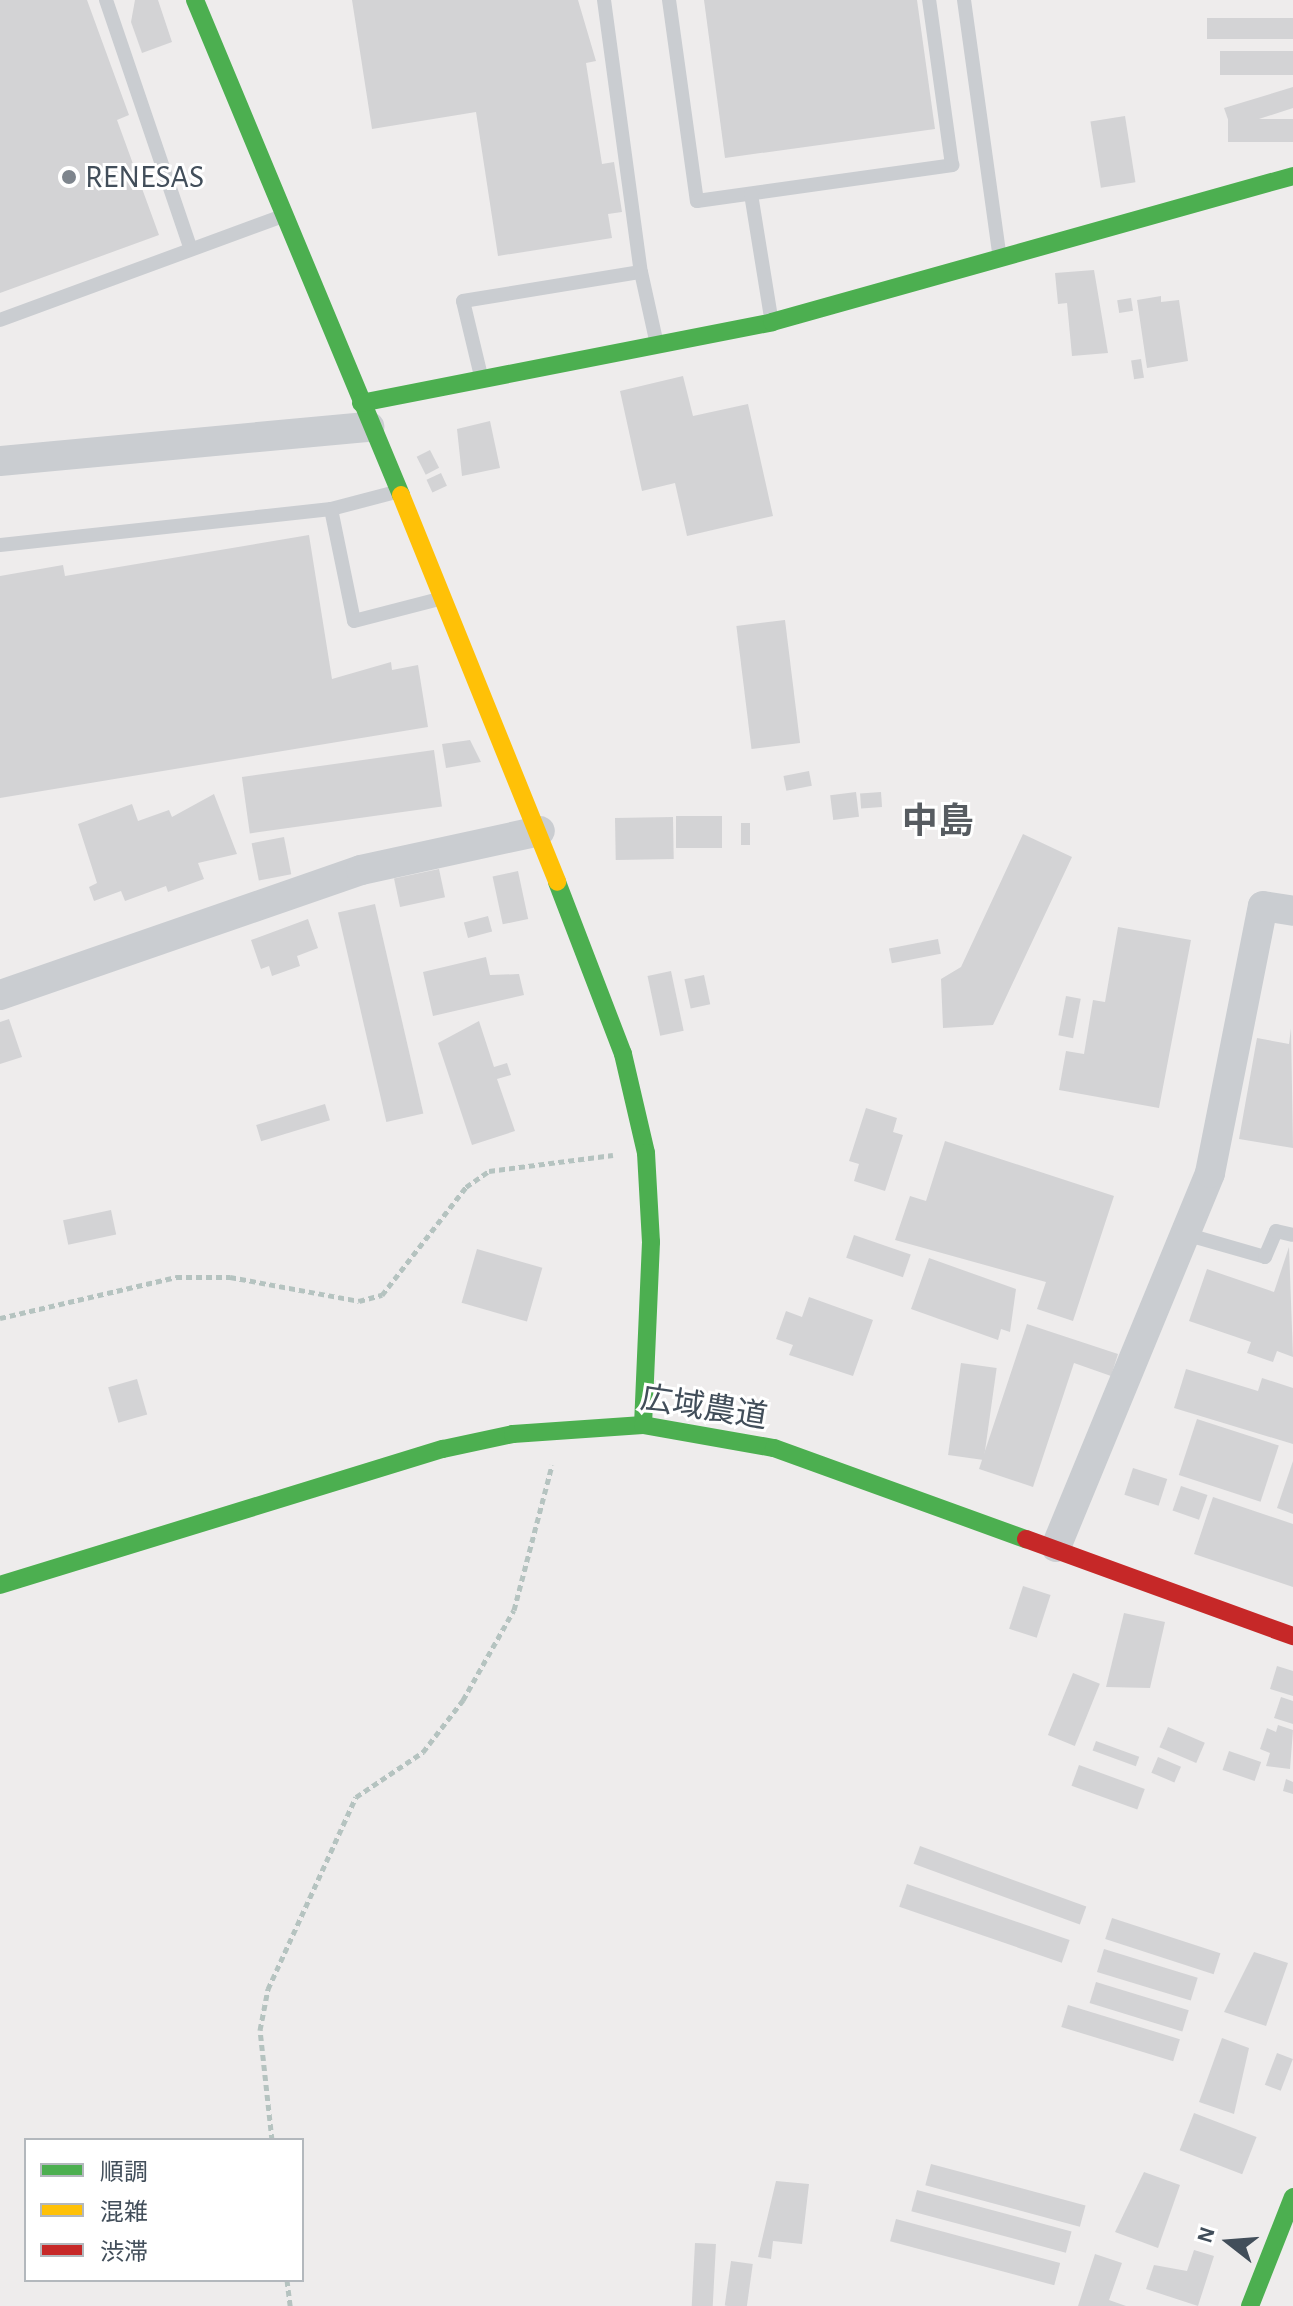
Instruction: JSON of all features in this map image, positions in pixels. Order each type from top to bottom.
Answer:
[{"type":"street","points":[[195,0],[280,217],[593,961],[646,1153],[652,1294],[643,1425]]},
{"type":"street","points":[[0,461],[365,415],[482,381],[772,322],[1000,261],[1293,176]]},
{"type":"street","points":[[0,995],[361,870],[540,831]]},
{"type":"street","points":[[1056,1547],[1210,1173],[1263,906],[1293,911]]},
{"type":"street","name":"広域農道","points":[[0,1585],[443,1449],[562,1429],[643,1425],[774,1448],[1056,1547],[1293,1636]]},
{"type":"street","points":[[1250,2306],[1293,2197]]},
{"type":"lane","points":[[106,0],[191,249]]},
{"type":"lane","points":[[604,0],[641,272],[658,347]]},
{"type":"lane","points":[[669,0],[697,201],[952,165],[929,0]]},
{"type":"lane","points":[[964,0],[1000,261]]},
{"type":"lane","points":[[751,194],[772,322]]},
{"type":"lane","points":[[0,320],[280,217]]},
{"type":"lane","points":[[482,381],[463,301],[641,272]]},
{"type":"lane","points":[[0,545],[331,509],[397,492]]},
{"type":"lane","points":[[331,509],[354,621],[442,599]]},
{"type":"lane","points":[[1185,1234],[1265,1257],[1276,1231],[1293,1235]]},
{"type":"path","points":[[0,1318],[176,1277],[230,1277],[359,1301],[382,1295],[466,1187],[489,1171],[646,1153]]},
{"type":"path","points":[[272,2138],[260,2030],[268,1989],[356,1797],[423,1752],[463,1700],[514,1610],[562,1429]]},
{"type":"path","points":[[287,2282],[290,2306]]},
{"type":"building","name":"RENESAS","points":[[0,0],[87,0],[129,115],[117,120],[159,235],[0,293]]},
{"type":"building","points":[[135,0],[158,0],[172,42],[142,53],[131,22]]},
{"type":"building","points":[[352,0],[578,0],[596,61],[586,63],[602,164],[614,162],[622,212],[608,214],[612,238],[498,256],[476,112],[372,129]]},
{"type":"building","points":[[704,0],[917,0],[935,129],[725,158]]},
{"type":"building","points":[[1207,18],[1293,18],[1293,39],[1207,39]]},
{"type":"building","points":[[1220,51],[1293,51],[1293,75],[1220,75]]},
{"type":"building","points":[[1293,87],[1293,108],[1231,128],[1224,108]]},
{"type":"building","points":[[1125,116],[1135,182],[1101,188],[1090,121]]},
{"type":"building","points":[[1228,119],[1293,119],[1293,142],[1228,142]]},
{"type":"building","points":[[1094,270],[1108,353],[1072,356],[1067,303],[1058,304],[1055,273]]},
{"type":"building","points":[[1161,296],[1161,302],[1179,300],[1188,361],[1147,368],[1137,300]]},
{"type":"building","points":[[1131,298],[1133,311],[1119,313],[1117,300]]},
{"type":"building","points":[[1141,359],[1144,378],[1134,379],[1131,361]]},
{"type":"building","points":[[683,376],[693,416],[748,404],[773,516],[687,536],[675,483],[642,491],[620,391]]},
{"type":"building","points":[[490,421],[500,468],[462,476],[457,429]]},
{"type":"building","points":[[430,450],[439,468],[426,475],[417,457]]},
{"type":"building","points":[[441,473],[447,486],[432,492],[426,480]]},
{"type":"building","points":[[309,535],[332,679],[391,662],[392,670],[418,665],[428,727],[0,798],[0,576],[63,565],[65,576]]},
{"type":"building","points":[[785,620],[800,743],[751,749],[736,626]]},
{"type":"building","points":[[470,740],[481,762],[446,768],[442,744]]},
{"type":"building","points":[[434,750],[442,806],[250,833],[242,777]]},
{"type":"building","points":[[809,771],[812,786],[786,791],[783,776]]},
{"type":"building","points":[[856,792],[859,817],[833,820],[830,795]]},
{"type":"building","points":[[881,792],[882,807],[861,808],[860,793]]},
{"type":"building","points":[[214,794],[237,854],[198,863],[204,879],[168,892],[166,886],[125,901],[121,891],[94,901],[89,887],[97,883],[78,824],[132,804],[138,821],[169,810],[172,817]]},
{"type":"building","points":[[676,816],[722,816],[722,848],[676,848]]},
{"type":"building","points":[[673,817],[674,859],[616,860],[615,818]]},
{"type":"building","points":[[741,823],[750,823],[750,845],[741,845]]},
{"type":"building","points":[[1023,834],[1072,857],[993,1025],[943,1028],[941,979],[961,967]]},
{"type":"building","points":[[284,837],[291,874],[259,881],[252,843]]},
{"type":"building","points":[[439,869],[445,897],[400,907],[394,879]]},
{"type":"building","points":[[518,871],[528,919],[503,924],[493,876]]},
{"type":"building","points":[[375,904],[423,1113],[386,1122],[338,913]]},
{"type":"building","points":[[488,916],[492,931],[468,938],[464,922]]},
{"type":"building","points":[[308,919],[318,948],[297,956],[300,966],[272,976],[269,966],[261,969],[251,940]]},
{"type":"building","points":[[1118,927],[1191,940],[1159,1108],[1059,1090],[1066,1051],[1084,1054],[1093,1000],[1105,1002]]},
{"type":"building","points":[[938,939],[941,954],[892,963],[889,949]]},
{"type":"building","points":[[486,957],[490,975],[519,974],[524,995],[433,1016],[423,972]]},
{"type":"building","points":[[671,971],[684,1031],[660,1036],[648,976]]},
{"type":"building","points":[[704,975],[710,1004],[691,1009],[684,979]]},
{"type":"building","points":[[1066,996],[1081,999],[1073,1038],[1058,1035]]},
{"type":"building","points":[[9,1019],[22,1057],[0,1064],[0,1022]]},
{"type":"building","points":[[479,1021],[494,1067],[507,1063],[511,1075],[497,1079],[515,1131],[472,1145],[438,1043]]},
{"type":"building","points":[[1291,1028],[1293,1148],[1239,1139],[1257,1038],[1289,1044]]},
{"type":"building","points":[[325,1104],[330,1120],[261,1141],[256,1125]]},
{"type":"building","points":[[866,1108],[897,1118],[893,1132],[903,1135],[885,1191],[854,1181],[859,1164],[849,1161]]},
{"type":"building","points":[[945,1141],[1114,1196],[1073,1321],[1037,1309],[1046,1282],[895,1240],[910,1196],[926,1201]]},
{"type":"building","points":[[111,1210],[116,1234],[68,1245],[63,1220]]},
{"type":"building","points":[[854,1235],[911,1255],[903,1277],[846,1258]]},
{"type":"building","points":[[1289,1247],[1293,1357],[1277,1351],[1273,1362],[1247,1353],[1251,1342],[1189,1321],[1207,1269],[1274,1292]]},
{"type":"building","points":[[477,1249],[542,1268],[527,1322],[462,1303]]},
{"type":"building","points":[[929,1258],[1016,1289],[1010,1332],[1001,1329],[998,1340],[911,1309]]},
{"type":"building","points":[[809,1297],[873,1320],[853,1376],[789,1355],[793,1345],[776,1339],[786,1311],[802,1317]]},
{"type":"building","points":[[1027,1324],[1118,1354],[1111,1376],[1074,1363],[1033,1487],[979,1469]]},
{"type":"building","points":[[961,1363],[997,1368],[984,1460],[948,1455]]},
{"type":"building","points":[[1186,1369],[1258,1391],[1262,1378],[1293,1388],[1293,1444],[1174,1408]]},
{"type":"building","points":[[137,1379],[147,1415],[118,1423],[108,1387]]},
{"type":"building","points":[[1197,1419],[1279,1446],[1261,1502],[1179,1475]]},
{"type":"building","points":[[1293,1461],[1293,1514],[1277,1508]]},
{"type":"building","points":[[1133,1468],[1167,1479],[1159,1506],[1124,1495]]},
{"type":"building","points":[[1181,1486],[1207,1495],[1199,1520],[1173,1511]]},
{"type":"building","points":[[1213,1497],[1293,1524],[1293,1587],[1194,1554]]},
{"type":"building","points":[[1023,1586],[1051,1595],[1037,1638],[1009,1629]]},
{"type":"building","points":[[1124,1613],[1165,1622],[1150,1688],[1106,1687]]},
{"type":"building","points":[[1277,1666],[1293,1671],[1293,1696],[1270,1689]]},
{"type":"building","points":[[1073,1673],[1100,1684],[1075,1746],[1048,1735]]},
{"type":"building","points":[[1281,1697],[1293,1701],[1293,1724],[1274,1718]]},
{"type":"building","points":[[1278,1725],[1293,1730],[1290,1769],[1266,1766],[1270,1753],[1260,1749],[1267,1728],[1276,1732]]},
{"type":"building","points":[[1168,1727],[1205,1743],[1196,1763],[1159,1747]]},
{"type":"building","points":[[1096,1741],[1139,1757],[1136,1766],[1093,1750]]},
{"type":"building","points":[[1229,1751],[1261,1762],[1255,1781],[1222,1770]]},
{"type":"building","points":[[1158,1757],[1181,1767],[1174,1782],[1151,1773]]},
{"type":"building","points":[[1079,1765],[1145,1789],[1137,1810],[1071,1786]]},
{"type":"building","points":[[1286,1779],[1293,1782],[1293,1794],[1283,1791]]},
{"type":"building","points":[[920,1846],[1086,1907],[1080,1924],[914,1864]]},
{"type":"building","points":[[907,1884],[1070,1940],[1062,1963],[899,1907]]},
{"type":"building","points":[[1112,1918],[1220,1953],[1214,1974],[1105,1939]]},
{"type":"building","points":[[1104,1949],[1198,1978],[1191,2001],[1097,1972]]},
{"type":"building","points":[[1254,1952],[1288,1963],[1266,2026],[1224,2012]]},
{"type":"building","points":[[1096,1982],[1189,2010],[1182,2031],[1090,2003]]},
{"type":"building","points":[[1068,2005],[1180,2039],[1173,2061],[1061,2027]]},
{"type":"building","points":[[1222,2038],[1249,2048],[1234,2114],[1199,2102]]},
{"type":"building","points":[[1277,2053],[1293,2059],[1281,2091],[1265,2085]]},
{"type":"building","points":[[1194,2113],[1257,2137],[1242,2174],[1180,2150]]},
{"type":"building","points":[[931,2164],[1086,2205],[1080,2227],[925,2185]]},
{"type":"building","points":[[1144,2172],[1180,2185],[1158,2248],[1115,2232]]},
{"type":"building","points":[[776,2181],[809,2184],[802,2244],[773,2241],[771,2259],[758,2257]]},
{"type":"building","points":[[917,2190],[1072,2231],[1066,2253],[911,2211]]},
{"type":"building","points":[[896,2219],[1060,2263],[1054,2285],[890,2241]]},
{"type":"building","points":[[695,2243],[716,2244],[713,2306],[692,2306]]},
{"type":"building","points":[[1194,2250],[1214,2256],[1198,2306],[1146,2289],[1154,2265],[1187,2271]]},
{"type":"building","points":[[1095,2254],[1122,2263],[1109,2300],[1126,2306],[1078,2306]]},
{"type":"building","points":[[731,2261],[753,2264],[747,2306],[725,2306]]},
{"type":"traffic: fast","points":[[195,0],[401,495]]},
{"type":"traffic: fast","points":[[361,403],[772,322],[1293,176]]},
{"type":"traffic: fast","points":[[557,882],[623,1054],[646,1153],[651,1242],[643,1425]]},
{"type":"traffic: fast","points":[[0,1585],[443,1449],[513,1434],[643,1425],[774,1448],[1026,1539]]},
{"type":"traffic: fast","points":[[1250,2306],[1293,2197]]},
{"type":"traffic: slow","points":[[401,495],[557,882]]},
{"type":"traffic: jam","points":[[1026,1539],[1293,1636]]},
{"type":"place","name":"RENESAS","points":[[69,177]]},
{"type":"district","name":"中島","points":[[938,823]]}]
